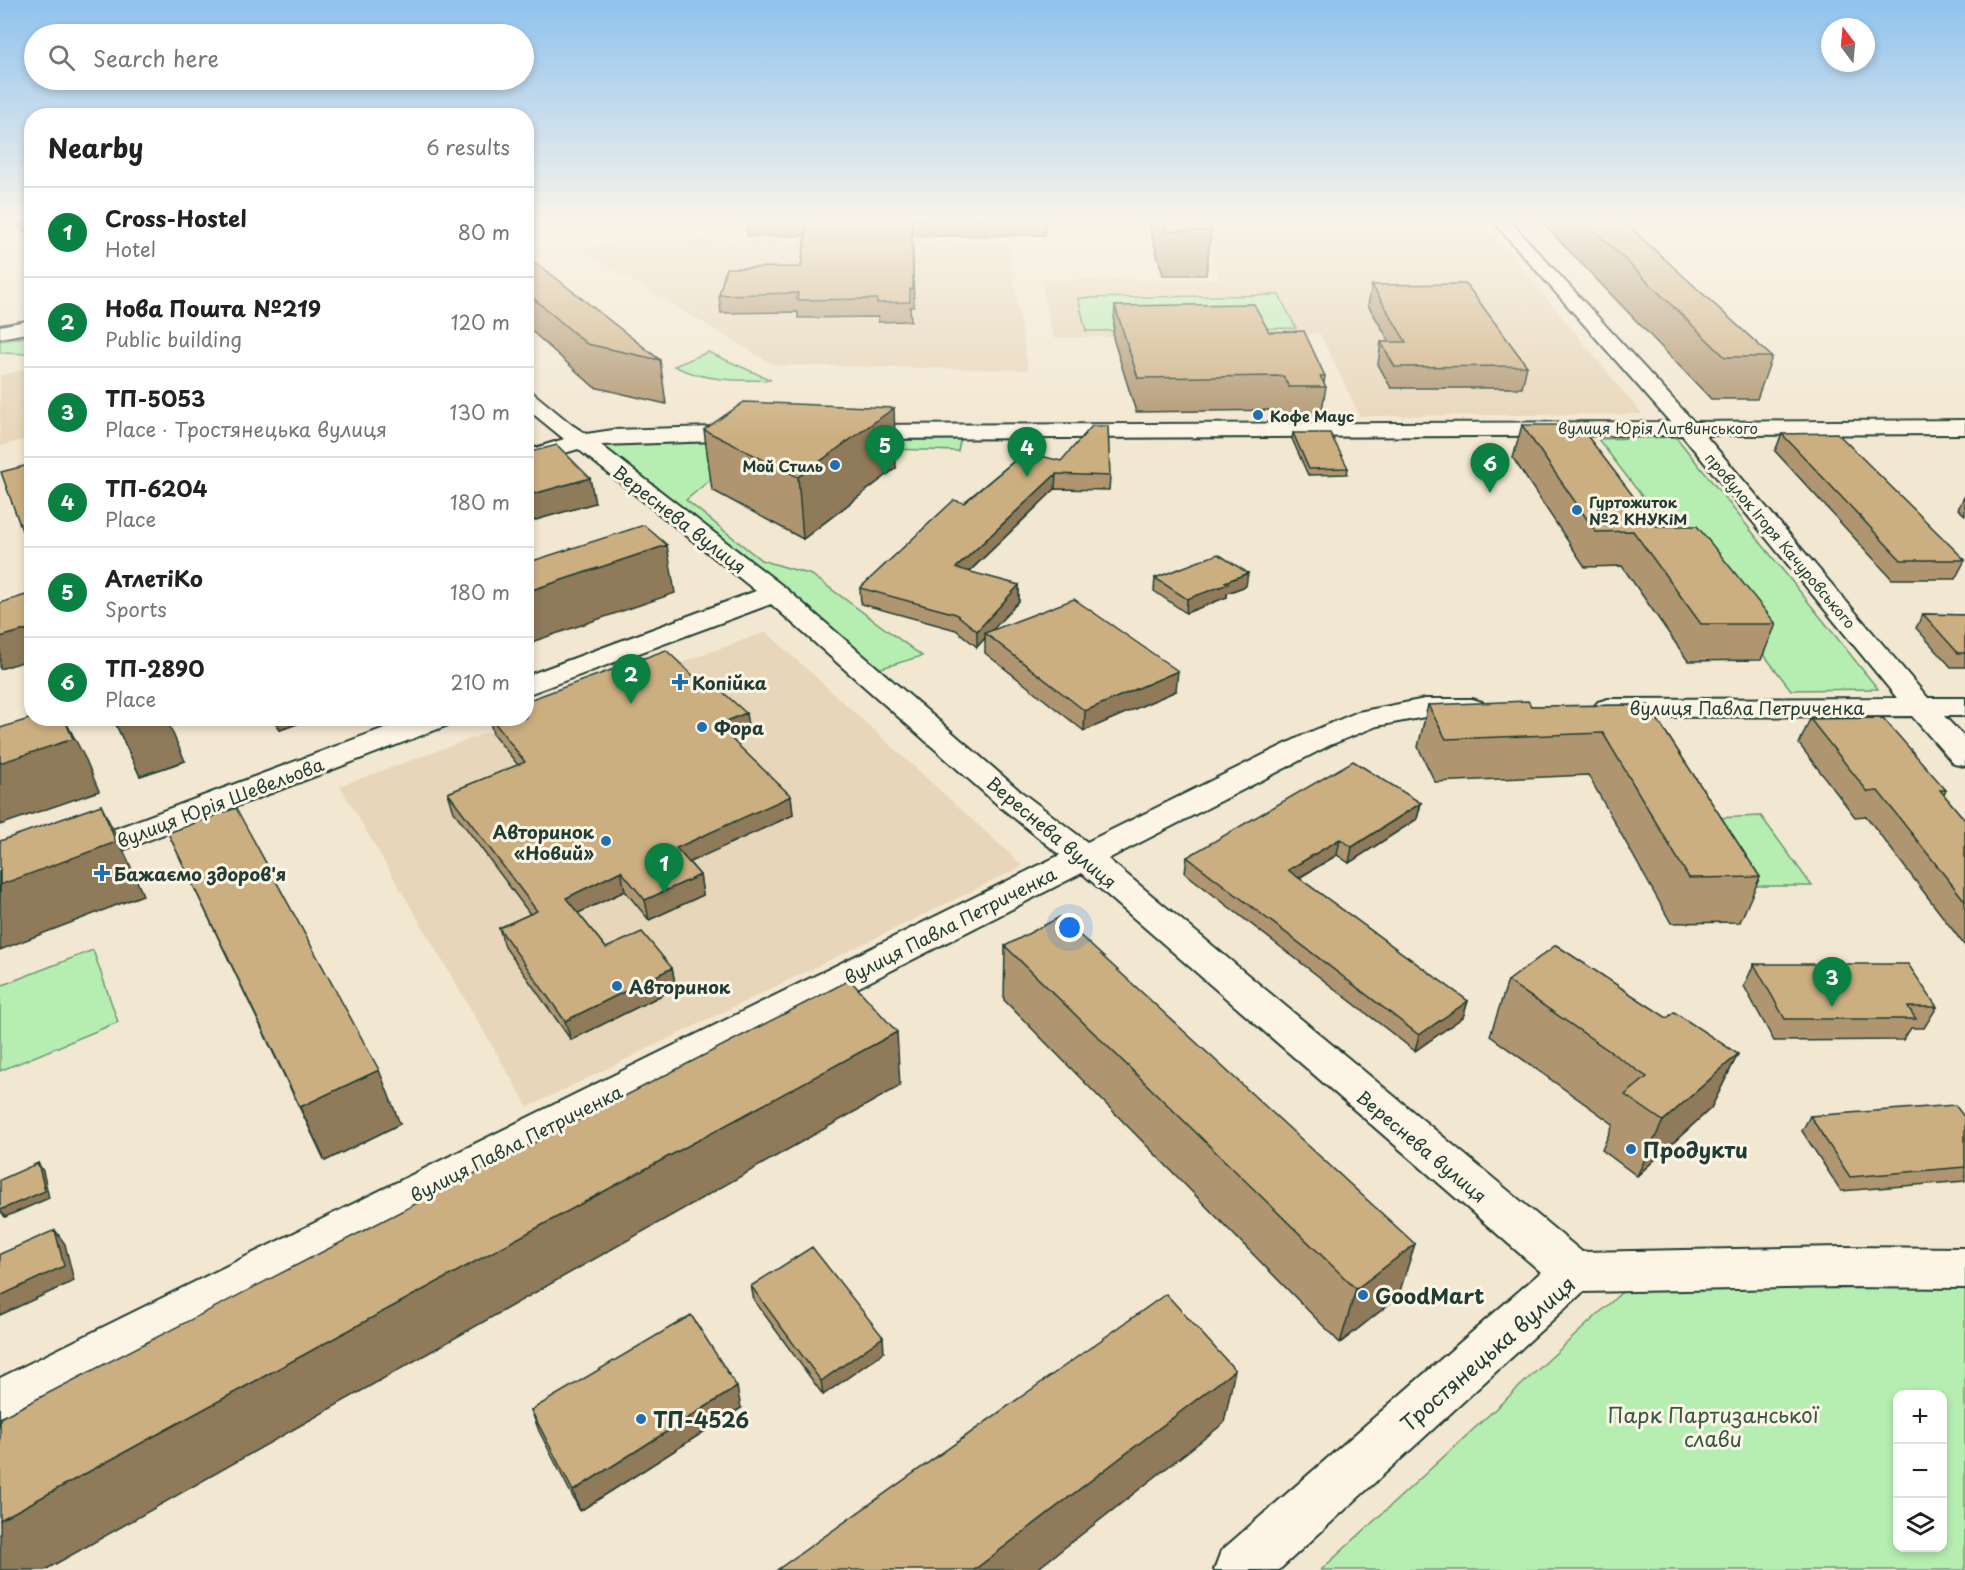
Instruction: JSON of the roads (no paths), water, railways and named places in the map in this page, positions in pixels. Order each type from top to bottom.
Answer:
[{"type":"street","name":"провулок Ігоря Качуровського","points":[[1564,291],[1686,427],[1965,758]]},
{"type":"street","points":[[0,332],[24,328]]},
{"type":"street","name":"Вереснева вулиця","points":[[534,404],[564,430],[582,441],[775,593],[1010,798],[1083,856],[1573,1272]]},
{"type":"street","name":"вулиця Юрія Литвинського","points":[[836,432],[1965,427]]},
{"type":"street","points":[[534,456],[582,441],[698,433],[767,433]]},
{"type":"street","points":[[534,683],[775,593]]},
{"type":"street","name":"вулиця Павла Петриченка","points":[[1570,708],[1965,707]]},
{"type":"street","name":"вулиця Павла Петриченка","points":[[0,1403],[1319,739],[1369,718],[1425,708],[1503,708]]},
{"type":"street","name":"вулиця Юрія Шевельова","points":[[0,885],[419,726]]},
{"type":"street","name":"Тростянецька вулиця","points":[[1240,1570],[1573,1272],[1842,1267],[1965,1268]]},
{"type":"place","name":"Кофе Маус","points":[[1258,415]]},
{"type":"place","name":"Мой Стиль","points":[[835,465]]},
{"type":"place","name":"АтлетіКо","points":[[885,475]]},
{"type":"place","name":"ТП-6204","points":[[1027,477]]},
{"type":"place","name":"ТП-2890","points":[[1490,493]]},
{"type":"place","name":"Гуртожиток №2 КНУКіМ","points":[[1577,510]]},
{"type":"place","name":"Копійка","points":[[680,682]]},
{"type":"place","name":"Нова Пошта №219","points":[[631,704]]},
{"type":"place","name":"Фора","points":[[702,727]]},
{"type":"place","name":"Авторинок «Новий»","points":[[606,841]]},
{"type":"place","name":"Бажаємо здоров'я","points":[[102,873]]},
{"type":"place","name":"Cross-Hostel","points":[[664,893]]},
{"type":"place","name":"Авторинок","points":[[617,986]]},
{"type":"place","name":"ТП-5053","points":[[1832,1007]]},
{"type":"place","name":"Продукти","points":[[1631,1149]]},
{"type":"place","name":"GoodMart","points":[[1363,1295]]},
{"type":"place","name":"ТП-4526","points":[[641,1419]]},
{"type":"park label","name":"Парк Партизанської слави","points":[[1713,1426]]}]
